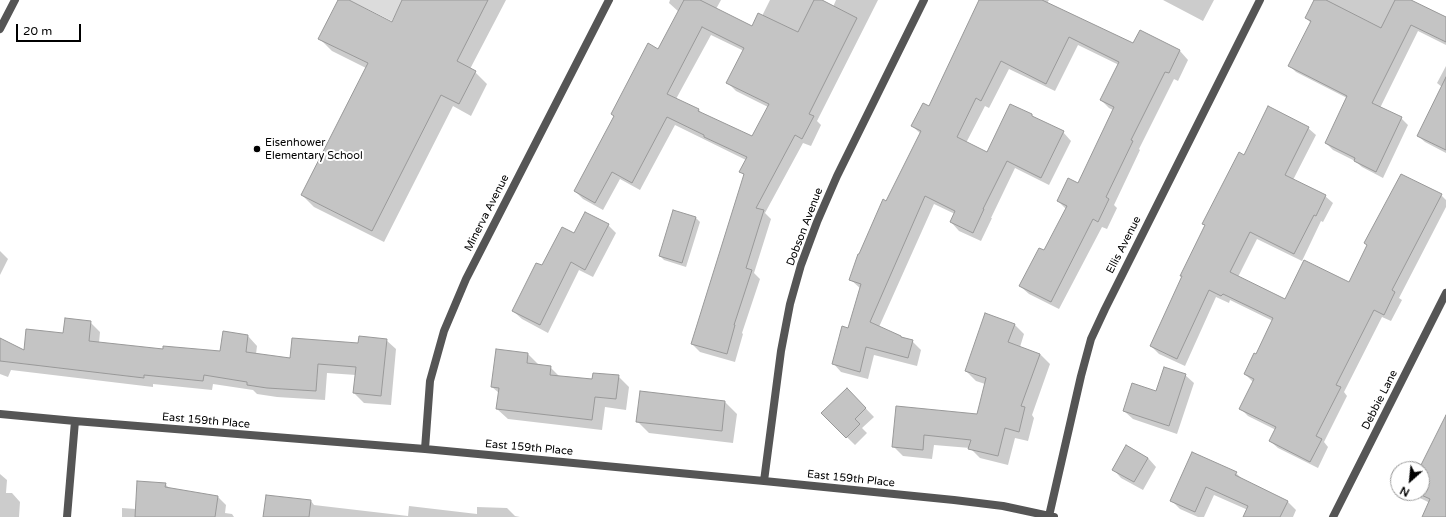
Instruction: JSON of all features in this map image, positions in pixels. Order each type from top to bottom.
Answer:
[{"type":"street","points":[[0,29],[15,0]]},
{"type":"street","name":"Minerva Avenue","points":[[425,449],[430,381],[447,324],[466,279],[609,0]]},
{"type":"street","name":"Dobson Avenue","points":[[764,481],[781,351],[790,304],[801,265],[817,222],[837,176],[924,0]]},
{"type":"street","name":"Ellis Avenue","points":[[1051,516],[1081,376],[1091,339],[1104,309],[1260,0]]},
{"type":"street","name":"Debbie Lane","points":[[1333,517],[1446,293]]},
{"type":"street","name":"East 159th Place","points":[[0,414],[425,449],[764,481],[1004,506],[1051,516]]},
{"type":"street","points":[[67,517],[75,421]]},
{"type":"shaded area","points":[[349,0],[403,0],[392,21]]},
{"type":"building","points":[[338,0],[349,0],[392,22],[402,0],[488,0],[457,61],[476,71],[459,104],[441,95],[372,231],[301,195],[368,63],[318,39]]},
{"type":"building","points":[[684,0],[700,0],[752,26],[758,13],[798,32],[814,0],[822,0],[857,18],[809,114],[814,116],[802,139],[795,135],[756,208],[764,210],[746,268],[752,270],[734,325],[727,354],[691,344],[744,174],[739,172],[747,157],[704,137],[704,135],[667,117],[632,183],[612,172],[595,203],[574,191],[614,116],[611,114],[648,43],[658,49]],"holes":[[[702,27],[744,48],[726,83],[769,104],[752,136],[698,111],[699,109],[667,94]]]},
{"type":"building","points":[[979,0],[1042,0],[1133,43],[1140,30],[1180,50],[1169,73],[1165,72],[1131,140],[1133,141],[1106,197],[1109,199],[1098,222],[1093,219],[1051,302],[1019,286],[1039,248],[1044,250],[1067,206],[1057,201],[1068,178],[1078,183],[1114,107],[1100,100],[1119,62],[1069,37],[1046,84],[1001,61],[981,101],[976,98],[957,137],[987,152],[1010,104],[1032,114],[1032,116],[1064,131],[1041,178],[1007,161],[983,209],[973,233],[950,222],[955,211],[925,196],[870,322],[901,337],[913,340],[908,358],[866,347],[860,372],[832,364],[842,326],[848,328],[861,284],[849,280],[858,254],[883,199],[886,201],[921,131],[911,126],[923,103],[929,106]]},
{"type":"building","points":[[1314,0],[1326,0],[1381,28],[1395,0],[1411,0],[1446,17],[1446,42],[1411,25],[1372,103],[1402,117],[1376,172],[1354,161],[1355,158],[1325,143],[1347,96],[1288,66],[1311,21],[1305,18]]},
{"type":"building","points":[[1446,77],[1446,150],[1417,136]]},
{"type":"building","points":[[1268,106],[1309,127],[1285,175],[1326,195],[1316,216],[1314,215],[1294,254],[1250,232],[1230,272],[1285,299],[1304,260],[1349,282],[1367,245],[1364,243],[1401,174],[1442,194],[1392,290],[1395,292],[1384,315],[1374,310],[1336,385],[1341,387],[1316,436],[1322,439],[1310,462],[1269,441],[1276,427],[1239,409],[1254,379],[1244,374],[1254,353],[1256,354],[1273,318],[1223,294],[1221,296],[1209,290],[1177,359],[1150,346],[1182,276],[1180,276],[1205,225],[1202,224],[1239,152],[1244,155]]},
{"type":"building","points":[[673,210],[696,217],[682,263],[659,256]]},
{"type":"building","points":[[585,212],[609,224],[585,270],[571,262],[540,325],[512,311],[536,263],[542,265],[562,227],[574,233]]},
{"type":"building","points":[[985,313],[1015,324],[1008,342],[1040,354],[1021,406],[1025,407],[1019,432],[1005,428],[998,456],[968,449],[971,440],[924,435],[923,450],[892,447],[896,406],[977,414],[986,378],[965,371]]},
{"type":"building","points":[[65,318],[91,321],[89,341],[163,349],[163,346],[220,351],[223,331],[248,335],[246,352],[290,358],[292,338],[358,343],[359,336],[387,339],[381,396],[353,393],[356,367],[318,364],[316,391],[267,388],[247,385],[247,382],[204,375],[203,381],[144,375],[144,378],[0,361],[0,338],[24,350],[26,329],[63,333]]},
{"type":"building","points":[[496,349],[528,353],[527,363],[551,366],[550,375],[592,379],[593,373],[619,375],[616,399],[595,397],[592,420],[496,409],[499,388],[491,387]]},
{"type":"building","points":[[1164,367],[1186,374],[1169,426],[1123,411],[1132,383],[1156,391]]},
{"type":"building","points":[[847,388],[866,408],[855,419],[860,424],[846,438],[821,413]]},
{"type":"building","points":[[640,391],[725,401],[722,431],[636,422]]},
{"type":"building","points":[[1446,415],[1446,517],[1422,517],[1430,501],[1430,461],[1423,461]]},
{"type":"building","points":[[1126,445],[1148,458],[1134,482],[1112,470]]},
{"type":"building","points":[[1192,452],[1237,472],[1235,475],[1288,501],[1280,517],[1243,517],[1248,506],[1206,487],[1195,512],[1170,501]]},
{"type":"building","points":[[137,481],[166,483],[165,487],[218,496],[215,517],[135,517]]},
{"type":"building","points":[[266,495],[311,500],[309,517],[263,517]]},
{"type":"place","name":"Eisenhower Elementary School","points":[[257,149]]}]
